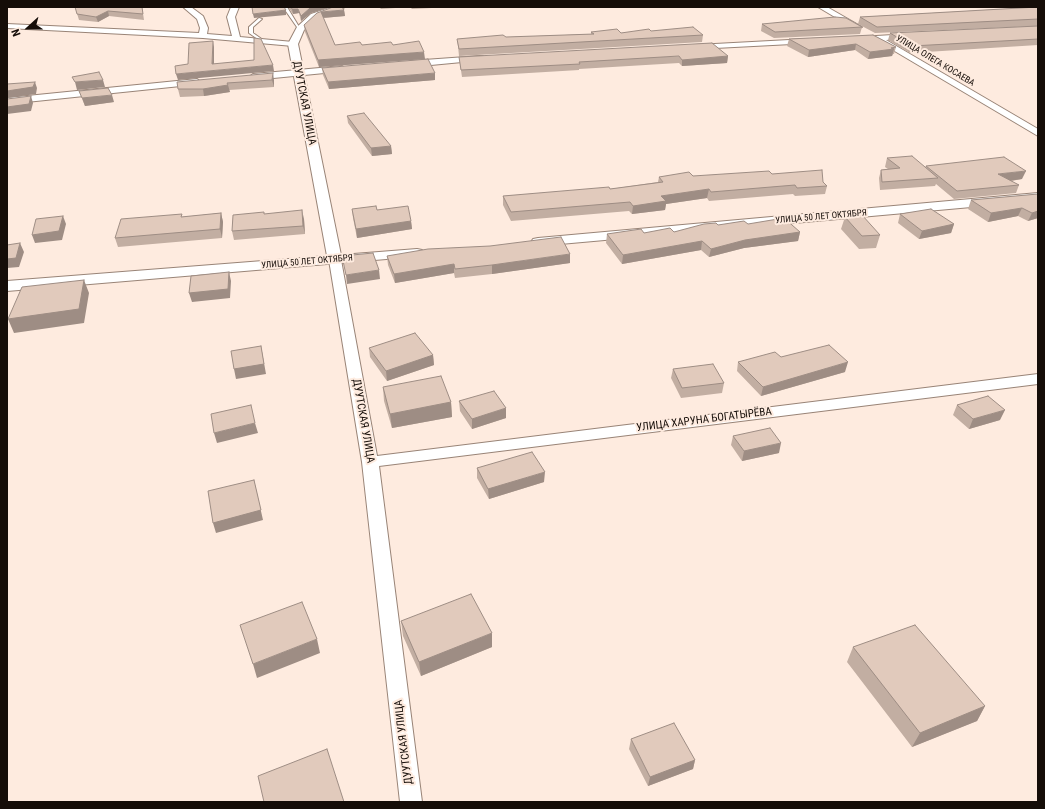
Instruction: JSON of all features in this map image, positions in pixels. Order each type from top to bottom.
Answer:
[{"type":"street","points":[[187,7],[200,18],[204,28],[203,36]]},
{"type":"street","points":[[235,7],[231,17],[237,39]]},
{"type":"street","points":[[7,26],[203,36],[293,44],[300,29],[314,16],[341,7]]},
{"type":"street","name":"УЛИЦА ОЛЕГА КОСАЕВА","points":[[822,7],[1038,133]]},
{"type":"street","points":[[853,39],[915,36]]},
{"type":"street","points":[[687,47],[813,41]]},
{"type":"street","name":"ДУУТСКАЯ УЛИЦА","points":[[293,44],[335,260],[370,462],[411,802]]},
{"type":"street","points":[[401,64],[488,58]]},
{"type":"street","points":[[243,78],[354,68]]},
{"type":"street","points":[[7,101],[204,82]]},
{"type":"street","name":"УЛИЦА 50 ЛЕТ ОКТЯБРЯ","points":[[524,243],[1038,197]]},
{"type":"street","name":"УЛИЦА 50 ЛЕТ ОКТЯБРЯ","points":[[7,286],[430,252]]},
{"type":"street","name":"УЛИЦА ХАРУНА БОГАТЫРЁВА","points":[[370,462],[1038,379]]},
{"type":"lane","points":[[285,7],[300,29]]},
{"type":"lane","points":[[260,19],[251,27],[251,33],[262,41]]},
{"type":"building","points":[[75,7],[142,7],[143,14],[108,11],[96,17],[77,14]]},
{"type":"building","points":[[252,7],[284,7],[286,10],[253,14]]},
{"type":"building","points":[[291,7],[314,7],[310,8],[301,16],[298,9],[292,9]]},
{"type":"building","points":[[333,7],[342,7],[344,10],[321,12],[335,45],[360,42],[362,45],[391,42],[393,45],[419,41],[424,52],[318,60],[304,25],[317,13]]},
{"type":"building","points":[[1038,7],[1038,19],[877,27],[860,17]]},
{"type":"building","points":[[835,17],[846,18],[862,27],[775,32],[762,24]]},
{"type":"building","points":[[1038,26],[1038,39],[912,46],[890,33]]},
{"type":"building","points":[[693,27],[703,35],[459,49],[457,39],[503,35],[506,37],[594,34],[591,32],[617,29],[621,33],[649,29],[651,31]]},
{"type":"building","points":[[873,35],[896,47],[891,48],[894,49],[870,52],[856,44],[809,50],[789,39]]},
{"type":"building","points":[[254,38],[261,39],[273,65],[176,74],[175,66],[188,64],[189,43],[213,41],[212,64],[254,60]]},
{"type":"building","points":[[712,43],[728,56],[682,60],[679,56],[579,62],[580,64],[461,70],[459,57]]},
{"type":"building","points":[[428,59],[435,73],[328,82],[322,68]]},
{"type":"building","points":[[99,72],[103,80],[75,82],[72,77]]},
{"type":"building","points":[[273,73],[272,80],[227,83],[228,85],[203,89],[178,89],[177,82]]},
{"type":"building","points":[[35,82],[33,87],[7,91],[7,84]]},
{"type":"building","points":[[108,88],[112,95],[82,98],[79,91]]},
{"type":"building","points":[[31,96],[29,104],[7,107],[7,99]]},
{"type":"building","points":[[364,113],[391,146],[371,148],[347,116]]},
{"type":"building","points":[[912,156],[938,178],[882,182],[881,170],[900,168],[887,158]]},
{"type":"building","points":[[1004,157],[1026,171],[998,174],[1019,185],[957,191],[926,166]]},
{"type":"building","points":[[822,170],[823,182],[827,186],[797,188],[795,185],[711,192],[709,189],[661,196],[666,201],[633,206],[630,202],[511,212],[503,196],[609,187],[610,189],[663,182],[659,177],[689,172],[693,176],[769,171],[772,174]]},
{"type":"building","points":[[1038,194],[1038,211],[1032,213],[1022,208],[991,213],[971,200]]},
{"type":"building","points":[[376,206],[377,210],[408,206],[411,221],[356,229],[352,209]]},
{"type":"building","points":[[931,209],[954,224],[922,231],[900,214]]},
{"type":"building","points":[[302,210],[303,226],[232,231],[233,215],[264,212],[264,214]]},
{"type":"building","points":[[221,213],[220,229],[115,238],[121,219],[182,214],[181,217]]},
{"type":"building","points":[[862,215],[880,235],[862,236],[845,217]]},
{"type":"building","points":[[63,216],[59,231],[32,235],[36,219]]},
{"type":"building","points":[[784,218],[800,232],[745,240],[711,249],[702,241],[623,255],[607,234],[641,229],[644,233],[670,228],[674,232],[704,224],[716,223],[718,225],[744,221],[748,224]]},
{"type":"building","points":[[561,237],[570,254],[492,265],[455,269],[454,264],[394,274],[387,256],[428,249],[490,246]]},
{"type":"building","points":[[20,243],[16,258],[7,259],[7,245]]},
{"type":"building","points":[[373,253],[379,270],[346,275],[342,256]]},
{"type":"building","points":[[229,272],[228,289],[189,293],[191,276]]},
{"type":"building","points":[[84,280],[79,309],[8,319],[22,287]]},
{"type":"building","points":[[415,333],[433,355],[386,371],[369,348]]},
{"type":"building","points":[[829,345],[848,362],[763,387],[738,362],[775,352],[781,357]]},
{"type":"building","points":[[261,346],[264,364],[234,369],[231,351]]},
{"type":"building","points":[[713,364],[724,383],[682,388],[673,369]]},
{"type":"building","points":[[441,376],[451,402],[390,414],[383,387]]},
{"type":"building","points":[[494,391],[506,408],[472,419],[459,401]]},
{"type":"building","points":[[988,396],[1005,410],[973,419],[957,405]]},
{"type":"building","points":[[251,405],[255,423],[214,433],[211,414]]},
{"type":"building","points":[[770,428],[781,443],[744,451],[733,436]]},
{"type":"building","points":[[532,452],[545,472],[488,489],[477,468]]},
{"type":"building","points":[[254,480],[261,510],[213,523],[208,491]]},
{"type":"building","points":[[471,594],[492,633],[419,662],[401,621]]},
{"type":"building","points":[[302,602],[317,639],[253,664],[240,625]]},
{"type":"building","points":[[915,625],[985,706],[920,733],[853,647]]},
{"type":"building","points":[[674,723],[695,760],[650,777],[631,739]]},
{"type":"building","points":[[327,749],[344,802],[264,802],[258,776]]}]
